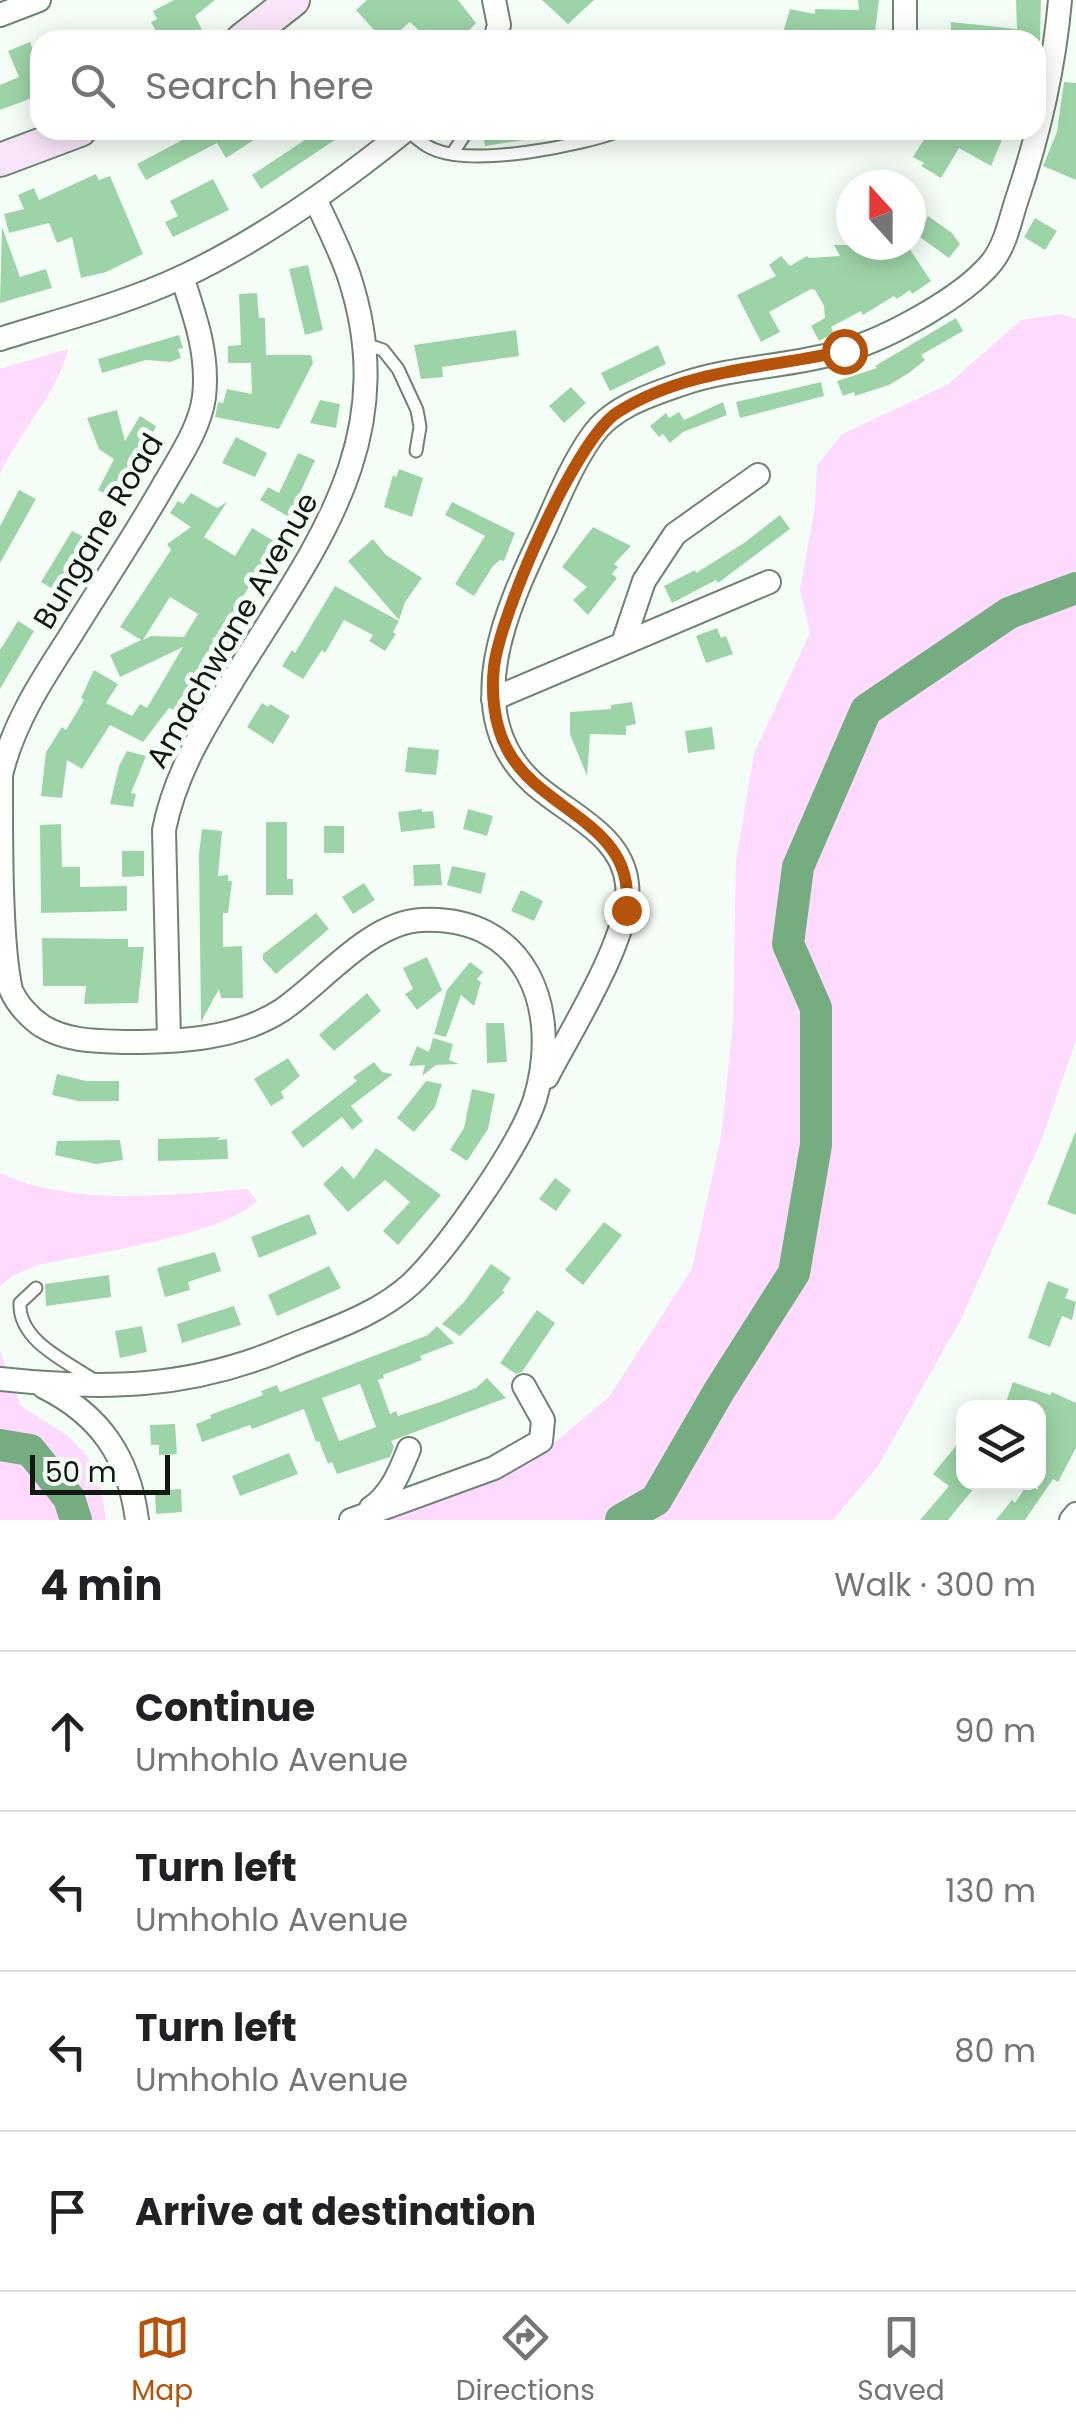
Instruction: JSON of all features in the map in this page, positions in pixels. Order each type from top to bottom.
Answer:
[{"type":"street","points":[[0,15],[39,0]]},
{"type":"street","points":[[255,30],[293,0]]},
{"type":"street","points":[[494,0],[498,30]]},
{"type":"street","points":[[905,0],[905,30]]},
{"type":"street","points":[[1046,85],[1060,0]]},
{"type":"street","points":[[0,160],[53,140]]},
{"type":"street","points":[[0,338],[108,306],[182,277],[316,199],[394,140]]},
{"type":"street","points":[[534,1102],[618,934],[628,887],[609,843],[544,792],[514,761],[504,743],[493,699],[495,656],[517,587],[586,446],[607,419],[644,398],[703,377],[806,360],[880,338],[942,302],[994,260],[1035,140]]},
{"type":"street","name":"Amachwane Avenue","points":[[169,1040],[164,830],[168,807],[186,762],[339,504],[356,454],[365,407],[361,323],[348,274],[316,199]]},
{"type":"street","name":"Bungane Road","points":[[0,1379],[105,1387],[202,1376],[276,1352],[391,1300],[420,1274],[490,1180],[534,1102],[543,1058],[544,1034],[531,978],[520,959],[492,934],[444,920],[410,921],[380,932],[280,1011],[248,1027],[216,1036],[96,1042],[66,1037],[38,1024],[18,1002],[6,976],[2,946],[2,775],[14,732],[37,688],[192,436],[203,404],[203,347],[182,277]]},
{"type":"street","points":[[623,643],[644,581],[675,534],[758,474]]},
{"type":"street","points":[[493,699],[769,582]]},
{"type":"street","points":[[36,1383],[69,1400],[97,1422],[119,1458],[134,1497],[136,1520]]},
{"type":"street","points":[[351,1520],[494,1468],[541,1441],[543,1420],[524,1386]]},
{"type":"street","points":[[351,1520],[380,1502],[396,1480],[409,1449]]},
{"type":"street","points":[[1071,1520],[1076,1514]]},
{"type":"lane","points":[[419,140],[428,147],[452,154],[539,151],[582,140]]},
{"type":"lane","points":[[452,154],[461,140]]},
{"type":"lane","points":[[362,343],[383,350],[398,369],[420,420],[416,452]]},
{"type":"lane","points":[[36,1288],[23,1297],[20,1309],[32,1336],[105,1387]]},
{"type":"shaded area","points":[[1061,314],[1076,319],[1076,1040],[1041,1141],[960,1321],[878,1466],[833,1520],[382,1520],[530,1463],[609,1397],[692,1269],[721,1137],[733,1024],[736,861],[754,754],[810,633],[800,590],[815,507],[817,466],[842,434],[947,385],[1021,320]]},
{"type":"shaded area","points":[[68,349],[56,382],[0,474],[0,369]]},
{"type":"shaded area","points":[[0,1173],[28,1184],[89,1195],[154,1196],[247,1189],[257,1201],[216,1224],[154,1242],[38,1265],[0,1286]]},
{"type":"shaded area","points":[[0,1351],[21,1406],[68,1436],[87,1456],[100,1481],[106,1520],[0,1520]]},
{"type":"building","points":[[174,0],[215,0],[195,16],[202,30],[155,30],[151,22],[157,19],[153,11]]},
{"type":"building","points":[[367,0],[458,0],[476,23],[469,30],[418,30],[410,22],[401,30],[374,30],[356,10]]},
{"type":"building","points":[[542,0],[594,0],[568,24]]},
{"type":"building","points":[[858,0],[879,0],[875,30],[784,30],[790,9],[815,14],[815,9],[859,10]]},
{"type":"building","points":[[1016,0],[1041,0],[1040,30],[951,30],[951,22],[1017,29]]},
{"type":"building","points":[[30,42],[30,99],[0,110],[0,85],[19,77],[8,51]]},
{"type":"building","points":[[1064,82],[1076,83],[1076,180],[1043,166],[1057,132]]},
{"type":"building","points":[[182,140],[254,140],[226,158],[217,143],[146,180],[137,164]]},
{"type":"building","points":[[305,140],[335,140],[261,189],[252,175]]},
{"type":"building","points":[[484,140],[523,140],[485,146]]},
{"type":"building","points":[[924,140],[1002,140],[991,166],[959,148],[941,178],[913,157]]},
{"type":"building","points":[[96,174],[99,180],[110,176],[143,254],[106,272],[81,278],[72,237],[57,243],[49,223],[9,233],[4,214],[24,209],[18,195],[34,188],[39,200]]},
{"type":"building","points":[[213,179],[229,210],[173,237],[165,222],[178,216],[170,201]]},
{"type":"building","points":[[928,216],[952,233],[960,244],[949,258],[926,241]]},
{"type":"building","points":[[1035,218],[1057,231],[1045,250],[1024,237]]},
{"type":"building","points":[[2,227],[20,277],[46,269],[52,288],[0,303]]},
{"type":"building","points":[[781,256],[790,266],[809,258],[917,260],[931,281],[912,294],[910,290],[897,299],[894,296],[863,315],[861,311],[831,327],[834,333],[819,341],[811,326],[825,318],[824,306],[811,289],[769,312],[780,332],[761,342],[737,295],[776,276],[769,265]]},
{"type":"building","points":[[308,265],[323,330],[305,335],[289,269]]},
{"type":"building","points":[[257,293],[259,318],[265,318],[266,355],[311,355],[313,363],[279,429],[215,417],[218,402],[223,403],[227,389],[252,394],[251,363],[228,363],[228,346],[241,345],[239,294]]},
{"type":"building","points":[[956,318],[963,331],[921,355],[925,360],[909,373],[889,385],[843,396],[837,381],[877,368]]},
{"type":"building","points":[[516,330],[519,356],[442,367],[443,377],[421,379],[414,345]]},
{"type":"building","points":[[179,335],[181,358],[170,362],[146,360],[102,373],[98,359]]},
{"type":"building","points":[[658,345],[666,364],[610,391],[601,373]]},
{"type":"building","points":[[821,382],[824,396],[740,418],[736,402]]},
{"type":"building","points":[[571,387],[586,403],[564,423],[549,406]]},
{"type":"building","points":[[320,400],[340,404],[336,428],[310,423]]},
{"type":"building","points":[[723,402],[727,415],[683,432],[670,443],[650,426],[666,413],[669,418],[679,412],[684,420]]},
{"type":"building","points":[[117,410],[125,441],[140,416],[156,426],[148,444],[152,446],[141,465],[137,462],[131,468],[114,499],[98,490],[114,459],[99,449],[87,418]]},
{"type":"building","points":[[236,437],[267,453],[255,477],[222,463]]},
{"type":"building","points":[[298,453],[315,460],[289,517],[260,500],[268,487],[279,493]]},
{"type":"building","points":[[399,469],[423,478],[412,517],[384,507],[393,475],[396,477]]},
{"type":"building","points":[[19,490],[36,499],[0,563],[0,526]]},
{"type":"building","points":[[191,493],[217,508],[227,502],[204,537],[235,556],[252,528],[279,544],[275,552],[281,555],[273,569],[264,563],[234,611],[246,618],[228,647],[213,637],[212,658],[202,658],[185,697],[174,710],[169,708],[143,742],[110,725],[82,769],[67,760],[62,798],[41,796],[46,752],[62,727],[66,730],[84,700],[81,698],[94,670],[118,684],[106,703],[132,716],[140,704],[147,708],[183,647],[120,677],[110,655],[141,640],[120,627],[171,550],[167,544],[191,527],[170,513],[178,501],[183,504]],"holes":[[[170,597],[198,614],[184,637],[151,636],[143,640]]]},
{"type":"building","points":[[452,502],[515,533],[504,561],[493,566],[474,596],[455,584],[485,536],[445,515]]},
{"type":"building","points":[[780,515],[790,529],[718,583],[716,580],[672,603],[664,586],[695,570],[696,573]]},
{"type":"building","points":[[593,527],[631,546],[614,564],[618,567],[612,574],[617,578],[588,615],[573,600],[587,587],[562,567]]},
{"type":"building","points":[[72,531],[88,539],[58,592],[41,582]]},
{"type":"building","points":[[373,539],[386,555],[422,578],[405,602],[399,620],[348,561]]},
{"type":"building","points":[[335,586],[399,621],[393,632],[396,634],[385,651],[369,641],[373,635],[344,620],[325,653],[322,650],[303,679],[282,666],[292,650],[295,653]]},
{"type":"building","points":[[18,621],[34,631],[0,689],[0,650]]},
{"type":"building","points":[[717,628],[721,638],[726,636],[733,654],[706,663],[696,636]]},
{"type":"building","points":[[632,702],[636,724],[626,726],[626,735],[590,734],[587,776],[570,734],[570,712],[611,709],[611,705]]},
{"type":"building","points":[[262,703],[290,716],[273,744],[247,727]]},
{"type":"building","points":[[712,727],[715,749],[688,753],[685,731]]},
{"type":"building","points":[[408,747],[439,750],[436,775],[405,772]]},
{"type":"building","points":[[127,751],[146,756],[131,793],[136,794],[133,807],[110,804],[119,766]]},
{"type":"building","points":[[468,809],[493,816],[487,836],[463,829]]},
{"type":"building","points":[[433,811],[435,828],[401,832],[398,812]]},
{"type":"building","points":[[266,822],[287,822],[287,879],[293,879],[293,895],[266,895]]},
{"type":"building","points":[[61,824],[62,867],[80,867],[80,887],[127,886],[127,911],[41,913],[40,825]]},
{"type":"building","points":[[324,826],[344,826],[344,853],[324,853]]},
{"type":"building","points":[[202,829],[222,831],[218,876],[228,875],[228,881],[232,881],[228,913],[223,913],[223,947],[242,946],[243,998],[221,998],[219,989],[201,1022],[199,854]]},
{"type":"building","points":[[122,851],[144,851],[144,876],[122,877]]},
{"type":"building","points":[[440,864],[442,885],[414,886],[413,865]]},
{"type":"building","points":[[452,866],[486,873],[481,894],[447,885]]},
{"type":"building","points":[[364,883],[375,900],[353,914],[342,897]]},
{"type":"building","points":[[521,890],[543,901],[534,921],[511,911]]},
{"type":"building","points":[[316,913],[329,929],[276,974],[263,960],[263,954]]},
{"type":"building","points":[[42,938],[128,939],[128,947],[144,947],[138,1003],[84,1004],[86,986],[43,986]]},
{"type":"building","points":[[427,957],[442,990],[417,1010],[405,994],[413,989],[403,968]]},
{"type":"building","points":[[470,962],[483,972],[477,979],[481,982],[474,1006],[461,995],[446,1037],[434,1034],[447,990]]},
{"type":"building","points":[[367,993],[381,1011],[334,1051],[319,1035]]},
{"type":"building","points":[[486,1023],[504,1023],[507,1062],[487,1063]]},
{"type":"building","points":[[433,1038],[453,1044],[449,1060],[459,1064],[436,1065],[422,1076],[425,1065],[409,1066],[417,1046],[429,1052]]},
{"type":"building","points":[[288,1058],[300,1076],[281,1092],[284,1098],[271,1106],[254,1079]]},
{"type":"building","points":[[374,1062],[382,1072],[393,1074],[351,1106],[363,1121],[352,1130],[342,1117],[303,1148],[291,1132],[357,1081],[353,1077]]},
{"type":"building","points":[[57,1074],[86,1081],[119,1081],[119,1101],[78,1101],[52,1095]]},
{"type":"building","points":[[426,1081],[442,1084],[435,1107],[414,1132],[397,1118]]},
{"type":"building","points":[[472,1089],[495,1094],[488,1129],[467,1161],[450,1150],[464,1128]]},
{"type":"building","points":[[1076,1133],[1076,1215],[1047,1204]]},
{"type":"building","points":[[221,1137],[217,1140],[227,1139],[228,1159],[158,1161],[158,1139]]},
{"type":"building","points":[[120,1140],[123,1160],[96,1164],[55,1155],[57,1141]]},
{"type":"building","points":[[376,1148],[441,1195],[398,1245],[383,1231],[410,1202],[385,1180],[348,1212],[323,1184],[342,1166],[354,1179]]},
{"type":"building","points":[[555,1178],[571,1190],[556,1211],[539,1199]]},
{"type":"building","points":[[309,1214],[317,1234],[259,1258],[251,1237]]},
{"type":"building","points":[[604,1222],[622,1235],[583,1285],[565,1270]]},
{"type":"building","points":[[215,1252],[221,1271],[188,1282],[190,1290],[165,1297],[157,1268]]},
{"type":"building","points":[[491,1264],[511,1278],[502,1291],[505,1292],[460,1336],[442,1324],[464,1302]]},
{"type":"building","points":[[329,1266],[341,1288],[277,1316],[268,1295]]},
{"type":"building","points":[[109,1275],[111,1297],[46,1306],[45,1284]]},
{"type":"building","points":[[1048,1281],[1069,1289],[1065,1298],[1076,1302],[1072,1320],[1062,1316],[1050,1347],[1028,1338]]},
{"type":"building","points":[[234,1306],[241,1325],[182,1343],[177,1324]]},
{"type":"building","points":[[537,1310],[555,1323],[522,1372],[516,1374],[500,1363]]},
{"type":"building","points":[[142,1326],[147,1352],[120,1358],[115,1331]]},
{"type":"building","points":[[437,1326],[454,1343],[420,1356],[422,1360],[378,1380],[390,1414],[396,1411],[398,1416],[440,1402],[476,1388],[487,1378],[506,1398],[391,1441],[394,1447],[390,1457],[337,1474],[332,1462],[328,1464],[319,1441],[316,1442],[304,1409],[252,1429],[250,1425],[202,1442],[196,1424],[211,1418],[210,1415],[263,1395],[261,1391],[277,1385],[280,1392],[428,1335]],"holes":[[[360,1384],[376,1427],[339,1441],[322,1398]]]},
{"type":"building","points":[[1013,1382],[1076,1403],[1076,1448],[1058,1482],[1053,1479],[1046,1489],[1046,1400],[1007,1400]]},
{"type":"building","points":[[175,1424],[177,1454],[159,1455],[159,1445],[151,1445],[150,1425]]},
{"type":"building","points":[[956,1446],[956,1490],[972,1490],[948,1520],[920,1520],[949,1486],[933,1474]]},
{"type":"building","points":[[289,1453],[298,1474],[240,1496],[232,1476]]},
{"type":"building","points":[[181,1489],[182,1512],[156,1514],[155,1491]]},
{"type":"building","points":[[1023,1490],[1045,1490],[1025,1520],[996,1520],[1012,1500],[1015,1503]]},
{"type":"waterway","points":[[621,1520],[656,1500],[794,1273],[816,1145],[816,1008],[788,944],[798,867],[866,710],[1009,613],[1076,588]]},
{"type":"waterway","points":[[0,1445],[30,1450],[69,1498],[76,1520]]},
{"type":"route","points":[[626,910],[626,877],[609,843],[532,782],[504,743],[493,699],[493,672],[511,602],[592,434],[607,419],[644,398],[703,377],[844,351]]}]
